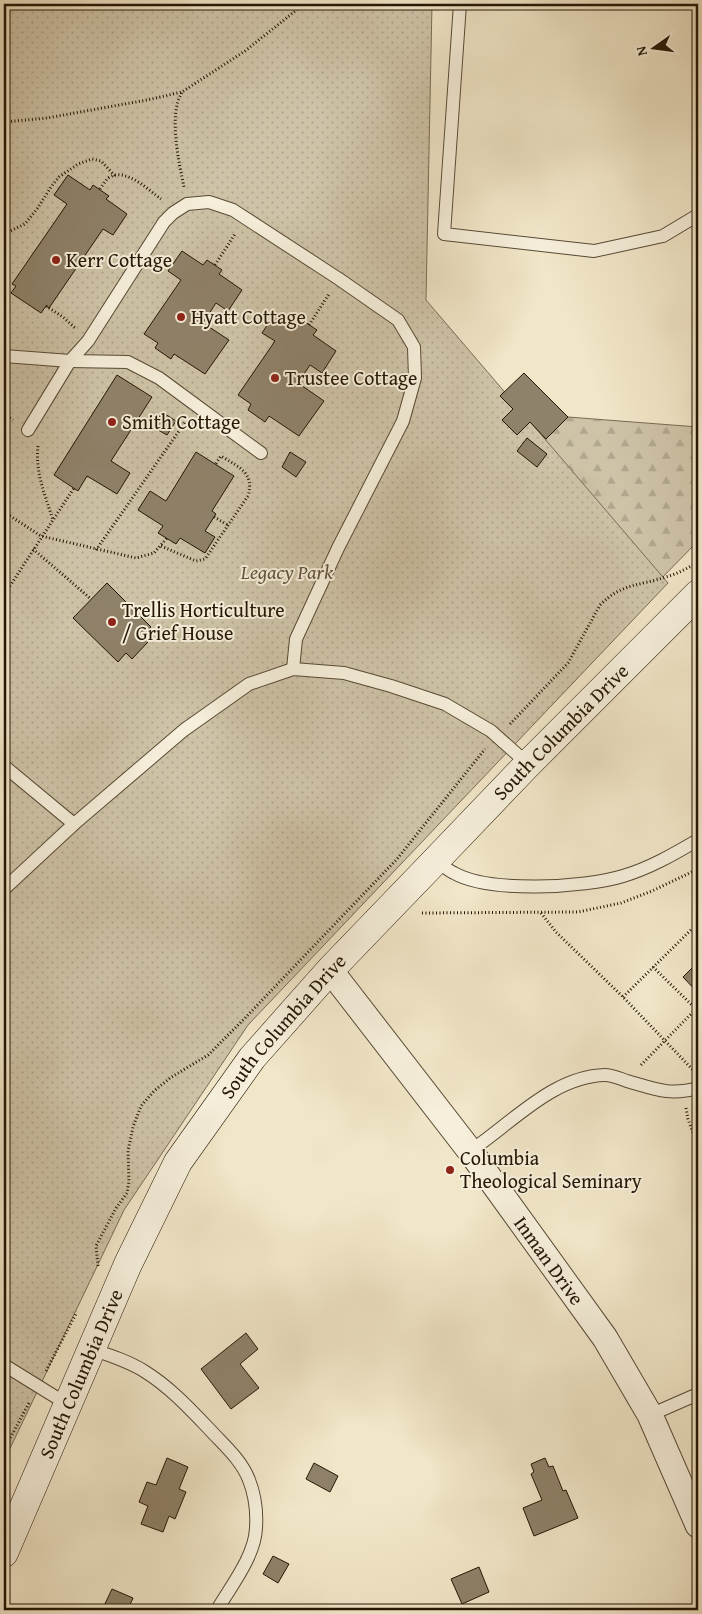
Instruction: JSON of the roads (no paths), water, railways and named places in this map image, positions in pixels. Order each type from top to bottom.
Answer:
[{"type":"main road","name":"South Columbia Drive","points":[[4,1553],[128,1264],[178,1162],[252,1058],[330,970],[528,764],[698,594]]},
{"type":"street","name":"Inman Drive","points":[[330,970],[470,1151],[605,1338],[650,1415],[698,1524]]},
{"type":"lane","points":[[460,4],[444,234],[594,251],[662,236],[698,215]]},
{"type":"lane","points":[[28,430],[70,361],[88,341],[164,222],[173,213],[187,204],[209,202],[233,210],[398,320],[414,347],[415,378],[403,421],[338,548],[296,639],[293,669]]},
{"type":"lane","points":[[4,356],[70,361],[128,362],[160,378],[261,454]]},
{"type":"lane","points":[[4,888],[74,824],[191,725],[250,684],[293,669],[344,673],[445,704],[491,731],[528,764]]},
{"type":"lane","points":[[4,766],[74,824]]},
{"type":"lane","points":[[436,860],[454,874],[483,883],[537,887],[622,876],[661,861],[698,840]]},
{"type":"lane","points":[[470,1151],[550,1092],[579,1080],[606,1075],[663,1092],[683,1092],[698,1088]]},
{"type":"lane","points":[[91,1349],[143,1370],[164,1385],[186,1405],[238,1460],[249,1478],[255,1497],[256,1529],[252,1548],[218,1610]]},
{"type":"lane","points":[[4,1365],[67,1404]]},
{"type":"lane","points":[[650,1415],[698,1394]]},
{"type":"place","name":"Kerr Cottage","points":[[56,260]]},
{"type":"place","name":"Hyatt Cottage","points":[[181,317]]},
{"type":"place","name":"Trustee Cottage","points":[[275,378]]},
{"type":"place","name":"Smith Cottage","points":[[112,422]]},
{"type":"place","name":"Trellis Horticulture / Grief House","points":[[112,622]]},
{"type":"place","name":"Columbia Theological Seminary","points":[[450,1170]]},
{"type":"park label","name":"Legacy Park","points":[[287,572]]}]
